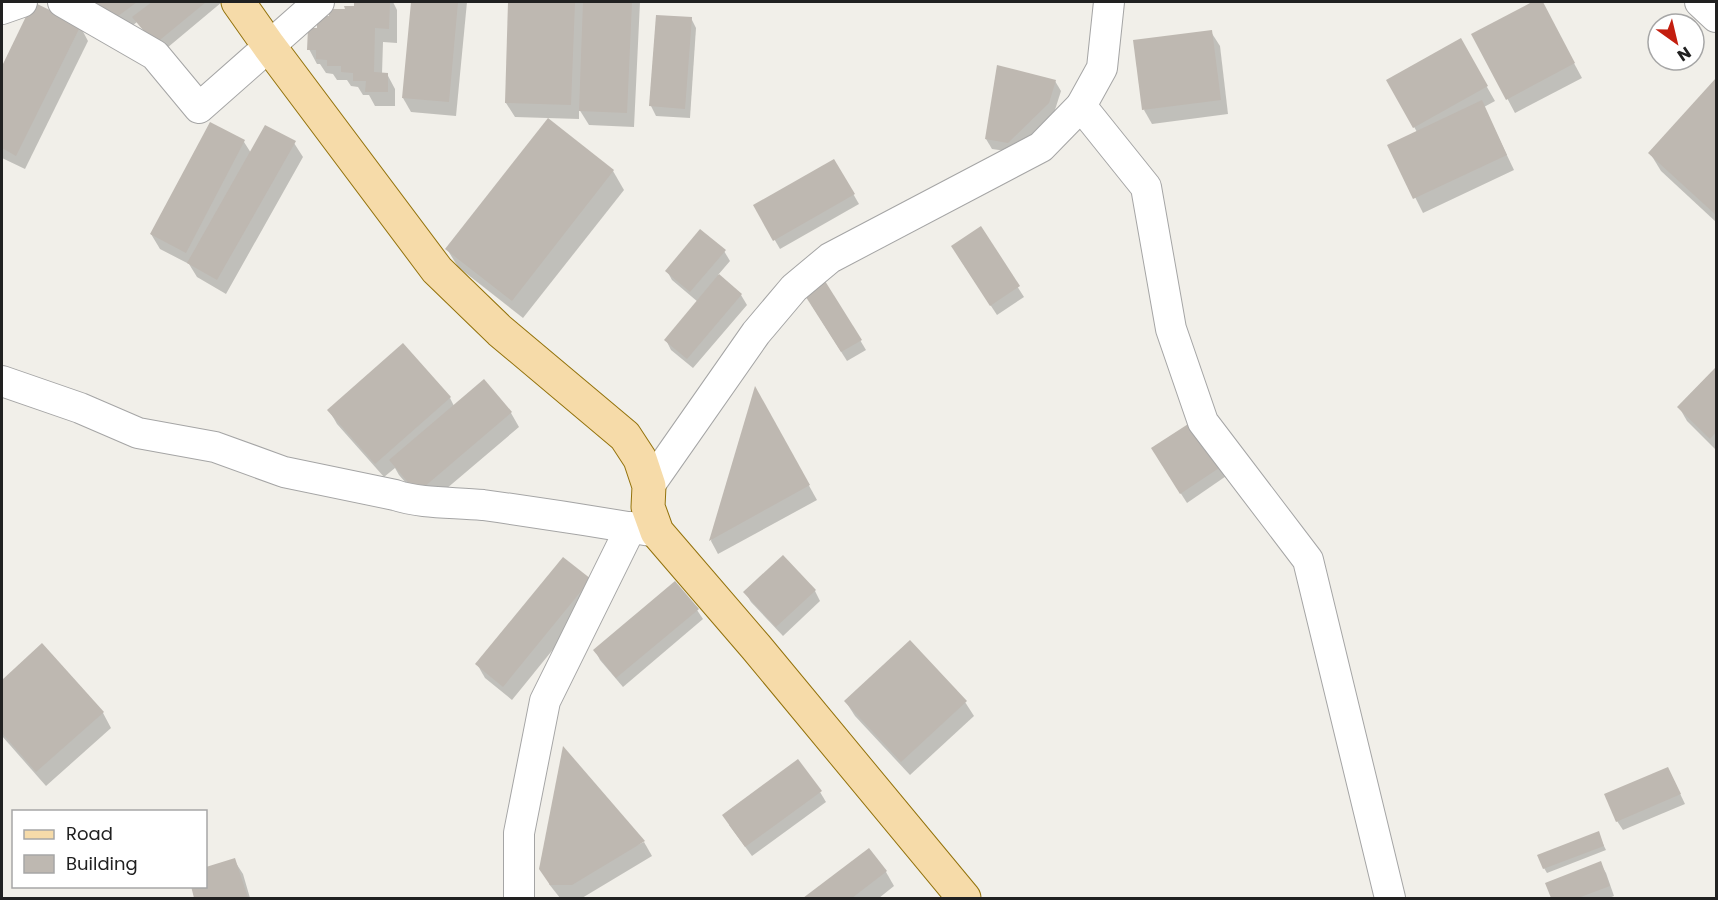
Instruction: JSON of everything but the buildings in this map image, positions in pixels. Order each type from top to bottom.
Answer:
[{"type":"main road","points":[[238,2],[437,270],[500,331],[625,436],[640,459],[649,486],[644,530],[756,647],[964,898]]},
{"type":"street","points":[[2,9],[22,2]]},
{"type":"street","points":[[63,2],[155,55],[199,108],[319,2]]},
{"type":"street","points":[[649,486],[756,333],[794,288],[830,258],[1041,147],[1081,106],[1102,68],[1109,2]]},
{"type":"street","points":[[1700,2],[1716,17]]},
{"type":"street","points":[[1081,106],[1146,187],[1171,329],[1203,422],[1308,560],[1390,898]]},
{"type":"street","points":[[2,381],[80,408],[138,433],[215,447],[284,472],[408,499],[458,502],[532,511],[644,530],[545,701],[519,833],[519,898]]}]
